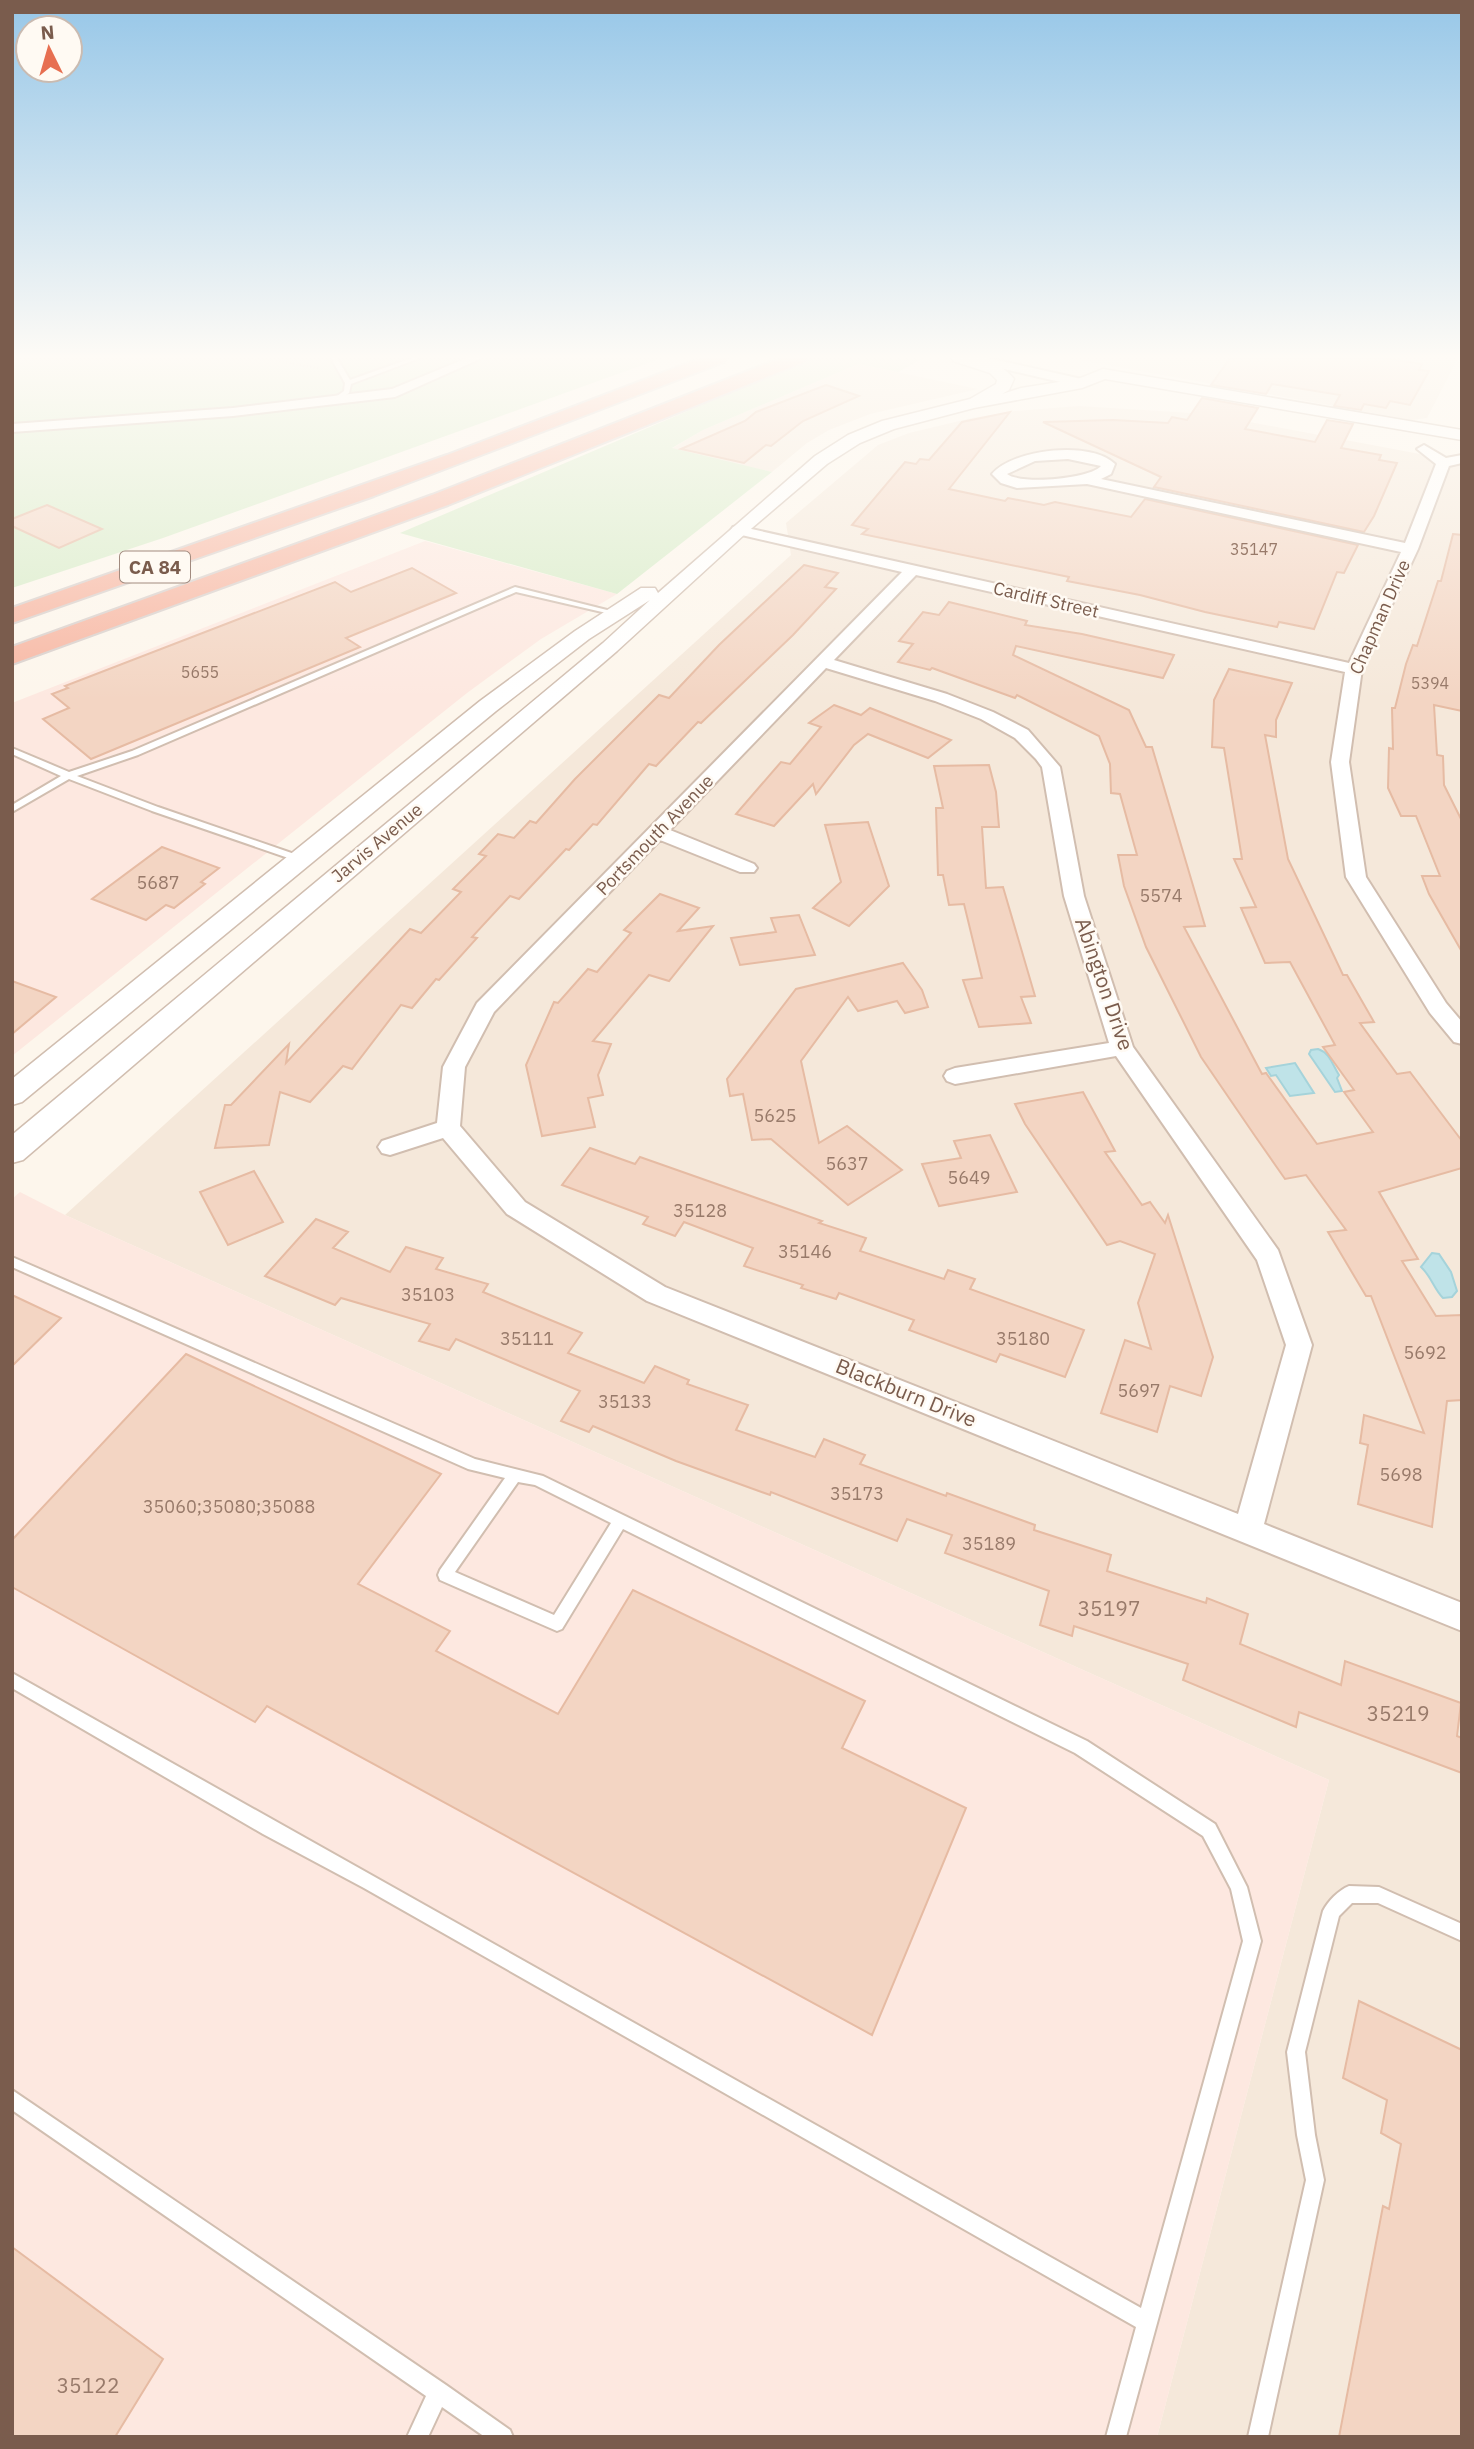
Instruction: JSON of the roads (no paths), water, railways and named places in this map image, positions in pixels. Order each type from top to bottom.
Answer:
[{"type":"highway","name":"CA 84","points":[[12,616],[420,472]]},
{"type":"highway","name":"CA 84","points":[[12,656],[511,472]]},
{"type":"highway","points":[[12,605],[298,517]]},
{"type":"street","name":"Jarvis Avenue","points":[[12,1152],[610,647],[738,530],[806,472]]},
{"type":"street","points":[[1000,472],[1006,480],[1017,484],[1087,480],[1410,549]]},
{"type":"street","points":[[1087,480],[1103,472]]},
{"type":"street","name":"Chapman Drive","points":[[1447,472],[1354,670],[1340,762],[1356,877],[1438,1008],[1462,1037]]},
{"type":"street","name":"Jarvis Avenue","points":[[12,1095],[488,706],[615,613],[738,530]]},
{"type":"street","name":"Cardiff Street","points":[[738,530],[1354,670]]},
{"type":"street","name":"Portsmouth Avenue","points":[[448,1128],[454,1067],[485,1008],[913,569]]},
{"type":"street","name":"Abington Drive","points":[[823,662],[943,700],[1010,726],[1039,749],[1051,767],[1074,896],[1122,1048],[1269,1258],[1299,1345],[1248,1529]]},
{"type":"street","points":[[658,832],[747,868]]},
{"type":"street","points":[[955,1076],[1122,1048]]},
{"type":"street","points":[[390,1147],[448,1128]]},
{"type":"street","name":"Blackburn Drive","points":[[448,1128],[516,1208],[656,1294],[1462,1617]]},
{"type":"lane","points":[[12,809],[67,776],[135,753],[515,589],[615,613]]},
{"type":"lane","points":[[12,751],[67,776],[300,859]]},
{"type":"lane","points":[[12,1262],[473,1465],[538,1480],[1081,1747],[1209,1830],[1239,1887],[1252,1941],[1116,2437]]},
{"type":"lane","points":[[515,1475],[445,1575],[557,1624],[620,1521]]},
{"type":"lane","points":[[12,1680],[1148,2323]]},
{"type":"lane","points":[[1258,2437],[1315,2180],[1306,2136],[1296,2052],[1332,1911],[1349,1894],[1379,1895],[1462,1933]]},
{"type":"lane","points":[[12,2099],[503,2437]]},
{"type":"lane","points":[[417,2437],[439,2392]]},
{"type":"water","points":[[1318,1049],[1325,1053],[1339,1075],[1337,1078],[1342,1091],[1335,1092],[1309,1054],[1311,1050]]},
{"type":"water","points":[[1295,1063],[1314,1093],[1290,1096],[1276,1075],[1271,1076],[1266,1068]]},
{"type":"water","points":[[1432,1253],[1439,1254],[1451,1272],[1457,1291],[1452,1297],[1443,1298],[1421,1267]]}]
